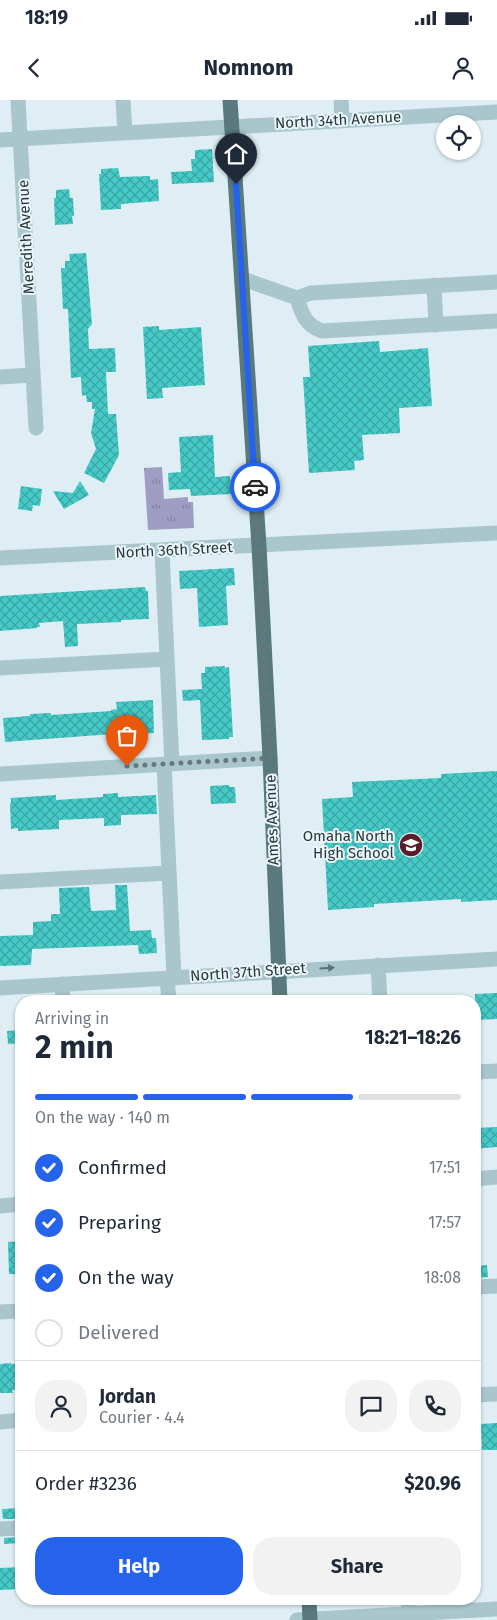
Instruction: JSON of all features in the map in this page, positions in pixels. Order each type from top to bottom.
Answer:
[{"type":"main road","name":"Ames Avenue","points":[[230,100],[259,546],[280,995]]},
{"type":"main road","points":[[306,1620],[308,1605]]},
{"type":"street","name":"Meredith Avenue","points":[[18,100],[36,428]]},
{"type":"street","points":[[123,100],[125,133]]},
{"type":"street","points":[[341,100],[342,120]]},
{"type":"street","name":"North 34th Avenue","points":[[0,140],[342,120],[441,107],[497,112]]},
{"type":"street","points":[[243,280],[297,298],[311,293],[497,282]]},
{"type":"street","points":[[434,285],[436,325]]},
{"type":"street","points":[[297,298],[302,312],[311,327],[322,331],[497,322]]},
{"type":"street","points":[[0,377],[34,375]]},
{"type":"street","name":"North 36th Street","points":[[0,558],[497,534]]},
{"type":"street","points":[[162,551],[167,659],[171,977],[169,995]]},
{"type":"street","points":[[0,668],[167,659]]},
{"type":"street","points":[[0,774],[270,758]]},
{"type":"street","points":[[0,882],[169,873]]},
{"type":"street","name":"North 37th Street","points":[[0,988],[278,970],[497,959]]},
{"type":"street","points":[[378,965],[380,995]]},
{"type":"street","points":[[62,984],[63,995]]},
{"type":"street","points":[[481,1072],[497,1071]]},
{"type":"street","points":[[481,1178],[497,1177]]},
{"type":"street","points":[[0,1206],[15,1205]]},
{"type":"street","points":[[481,1287],[497,1286]]},
{"type":"street","points":[[0,1312],[15,1311]]},
{"type":"street","points":[[481,1395],[497,1394]]},
{"type":"street","points":[[0,1422],[15,1421]]},
{"type":"street","points":[[0,1529],[15,1528]]},
{"type":"street","points":[[306,1620],[409,1611],[497,1609]]},
{"type":"green space","points":[[162,467],[164,499],[188,497],[188,502],[193,502],[194,528],[148,530],[144,468]]},
{"type":"building","points":[[212,149],[214,182],[172,184],[171,172],[192,171],[191,159],[195,159],[195,150]]},
{"type":"building","points":[[118,168],[120,177],[150,176],[150,180],[158,179],[159,201],[121,204],[121,209],[101,210],[99,174],[101,174],[101,169]]},
{"type":"building","points":[[69,189],[70,198],[73,198],[73,224],[55,225],[54,198],[56,198],[56,190]]},
{"type":"building","points":[[86,253],[92,324],[88,329],[89,349],[115,348],[116,372],[106,372],[108,414],[116,414],[119,455],[104,483],[84,473],[96,449],[91,433],[95,409],[92,409],[92,402],[87,402],[86,395],[82,396],[81,377],[71,378],[68,309],[63,309],[61,268],[65,268],[65,261],[70,261],[69,254]]},
{"type":"building","points":[[159,326],[159,330],[201,327],[205,385],[162,388],[163,398],[147,399],[143,327]]},
{"type":"building","points":[[379,341],[380,352],[428,348],[432,406],[399,408],[400,433],[362,435],[364,460],[354,461],[355,470],[309,473],[303,377],[310,377],[308,346]]},
{"type":"building","points":[[213,435],[215,477],[230,476],[231,494],[191,496],[190,489],[169,490],[168,473],[181,472],[179,437]]},
{"type":"building","points":[[80,481],[89,495],[64,509],[53,491],[73,493]]},
{"type":"building","points":[[21,486],[42,489],[40,506],[33,505],[32,511],[18,509]]},
{"type":"building","points":[[234,568],[235,585],[226,586],[228,625],[199,627],[197,588],[180,589],[179,571]]},
{"type":"building","points":[[145,587],[146,591],[148,591],[149,619],[77,624],[78,646],[65,647],[63,621],[39,623],[40,627],[37,628],[0,631],[0,596]]},
{"type":"building","points":[[225,666],[225,668],[229,667],[233,737],[229,737],[229,739],[202,740],[200,700],[183,701],[182,690],[202,689],[201,673],[205,673],[205,667]]},
{"type":"building","points":[[153,700],[154,733],[5,742],[3,718],[30,716],[30,714],[51,713],[51,715],[111,711],[117,709],[116,702]]},
{"type":"building","name":"Omaha North High School","points":[[497,771],[497,900],[461,902],[461,899],[374,904],[374,907],[328,910],[322,799],[353,797],[352,782],[441,778],[441,774]]},
{"type":"building","points":[[229,785],[230,787],[235,787],[236,803],[211,804],[210,786]]},
{"type":"building","points":[[118,793],[118,797],[156,795],[157,814],[121,815],[121,825],[104,826],[104,818],[59,820],[59,829],[18,831],[18,828],[11,829],[11,798],[56,795],[56,800],[103,797],[103,794]]},
{"type":"building","points":[[115,885],[127,885],[130,931],[151,930],[152,938],[156,938],[157,953],[139,954],[138,945],[32,949],[31,965],[0,966],[0,936],[33,935],[33,922],[51,921],[51,914],[60,914],[59,888],[89,887],[91,911],[116,910]]},
{"type":"building","points":[[497,993],[497,1019],[481,1020],[481,995],[475,994]]},
{"type":"building","points":[[15,1030],[15,1043],[8,1044],[7,1031]]},
{"type":"building","points":[[497,1127],[497,1147],[481,1148],[481,1128]]},
{"type":"building","points":[[15,1241],[15,1274],[9,1274],[8,1242]]},
{"type":"building","points":[[487,1265],[488,1277],[481,1278],[481,1266]]},
{"type":"building","points":[[0,1364],[15,1364],[15,1390],[12,1390],[13,1393],[0,1393]]},
{"type":"building","points":[[497,1423],[497,1450],[482,1450],[481,1424]]},
{"type":"building","points":[[15,1508],[15,1519],[3,1519],[2,1509]]},
{"type":"building","points":[[15,1537],[15,1543],[4,1544],[4,1538]]},
{"type":"building","points":[[15,1567],[15,1589],[0,1590],[0,1568]]},
{"type":"way so far","points":[[127,766],[270,758],[255,487]]},
{"type":"place","name":"Omaha North High School","points":[[411,845]]},
{"type":"route","points":[[236,184],[255,487]]}]
